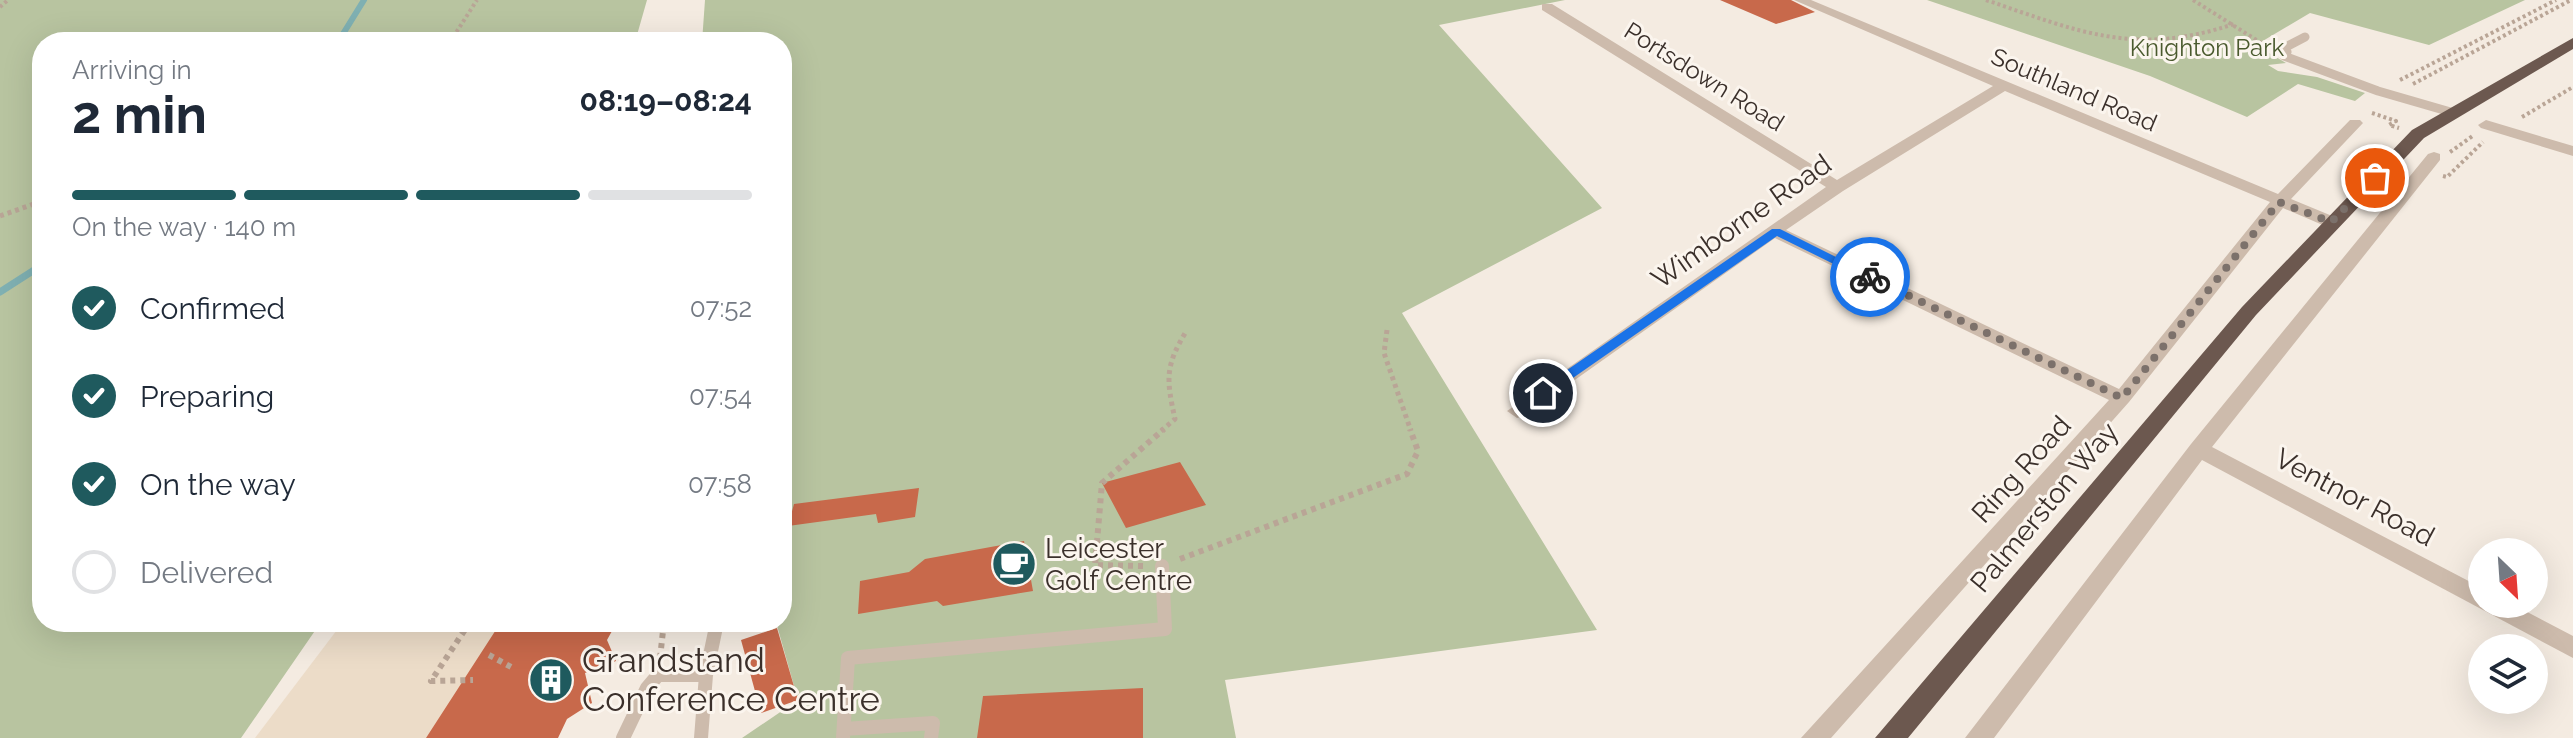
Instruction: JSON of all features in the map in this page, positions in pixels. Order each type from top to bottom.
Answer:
[{"type":"highway","name":"Palmerston Way","points":[[1890,738],[2239,323],[2331,222],[2418,134],[2573,43]]},
{"type":"street","name":"Southland Road","points":[[1800,0],[2331,222]]},
{"type":"street","name":"Portsdown Road","points":[[1547,7],[1837,187]]},
{"type":"street","name":"Wimborne Road","points":[[1517,411],[1837,187],[2003,86]]},
{"type":"street","name":"Ring Road","points":[[1815,738],[2122,398],[2279,202],[2362,117]]},
{"type":"street","points":[[2490,126],[2573,151]]},
{"type":"street","points":[[1979,738],[2199,449],[2436,159]]},
{"type":"street","points":[[1776,232],[2122,398]]},
{"type":"street","name":"Ventnor Road","points":[[2199,449],[2468,592]]},
{"type":"street","points":[[2517,618],[2573,648]]},
{"type":"lane","points":[[2305,37],[2284,48],[2287,52],[2284,56],[2378,91],[2454,113]]},
{"type":"lane","points":[[931,738],[933,723],[843,734],[848,658],[1165,629],[1162,566]]},
{"type":"lane","points":[[701,738],[706,675],[715,632]]},
{"type":"lane","points":[[623,738],[647,688],[658,675],[706,675]]},
{"type":"path","points":[[0,7],[8,0]]},
{"type":"path","points":[[456,32],[477,0]]},
{"type":"path","points":[[1986,0],[2103,39],[2167,42],[2201,38],[2234,24]]},
{"type":"path","points":[[2193,0],[2284,56]]},
{"type":"path","points":[[2378,91],[2556,0]]},
{"type":"path","points":[[2362,117],[2393,95],[2571,0]]},
{"type":"path","points":[[2436,159],[2490,126],[2573,87]]},
{"type":"path","points":[[2436,159],[2447,177],[2487,139],[2490,126]]},
{"type":"path","points":[[2436,159],[2467,157]]},
{"type":"path","points":[[0,216],[32,205]]},
{"type":"path","points":[[1187,330],[1170,357],[1165,372],[1175,419],[1102,483],[1095,565],[1162,566],[1407,474],[1418,451],[1384,353],[1387,330]]},
{"type":"path","points":[[463,632],[431,681],[473,680]]},
{"type":"path","points":[[658,675],[663,632]]},
{"type":"path","points":[[489,655],[513,668]]},
{"type":"green space","points":[[0,0],[647,0],[638,32],[32,32],[32,632],[314,632],[241,738],[0,738]]},
{"type":"green space","points":[[705,0],[1565,0],[1439,25],[1602,208],[1402,313],[1597,630],[1225,680],[1236,738],[742,738],[798,700],[779,632],[792,632],[792,32],[703,32]]},
{"type":"green space","name":"Knighton Park","points":[[1927,0],[2525,0],[2429,45],[2310,13],[2256,45],[2286,63],[2268,65],[2278,71],[2317,77],[2365,93],[2355,101],[2298,84],[2247,117],[2150,76]]},
{"type":"shaded area","points":[[335,632],[504,632],[436,738],[255,738]]},
{"type":"building","points":[[1720,0],[1791,0],[1815,12],[1776,24]]},
{"type":"building","points":[[1180,462],[1206,505],[1126,528],[1102,483]]},
{"type":"building","points":[[919,488],[915,517],[878,523],[876,514],[792,525],[794,504]]},
{"type":"building","points":[[1024,541],[1033,591],[943,606],[937,601],[858,614],[860,581],[909,572],[925,559]]},
{"type":"building","name":"Grandstand Conference Centre","points":[[495,632],[611,632],[607,640],[616,661],[585,673],[592,703],[567,719],[558,738],[426,738]]},
{"type":"building","points":[[765,632],[778,632],[798,700],[761,713],[741,640]]},
{"type":"building","points":[[1143,688],[1143,738],[977,738],[983,696]]},
{"type":"waterway","points":[[344,32],[364,0]]},
{"type":"waterway","points":[[0,292],[32,271]]},
{"type":"way so far","points":[[1870,277],[2122,398],[2279,202],[2331,222],[2375,178]]},
{"type":"place","name":"Leicester Golf Centre","points":[[1014,564]]},
{"type":"place","name":"Grandstand Conference Centre","points":[[551,680]]},
{"type":"route","points":[[1543,393],[1776,232],[1870,277]]}]
